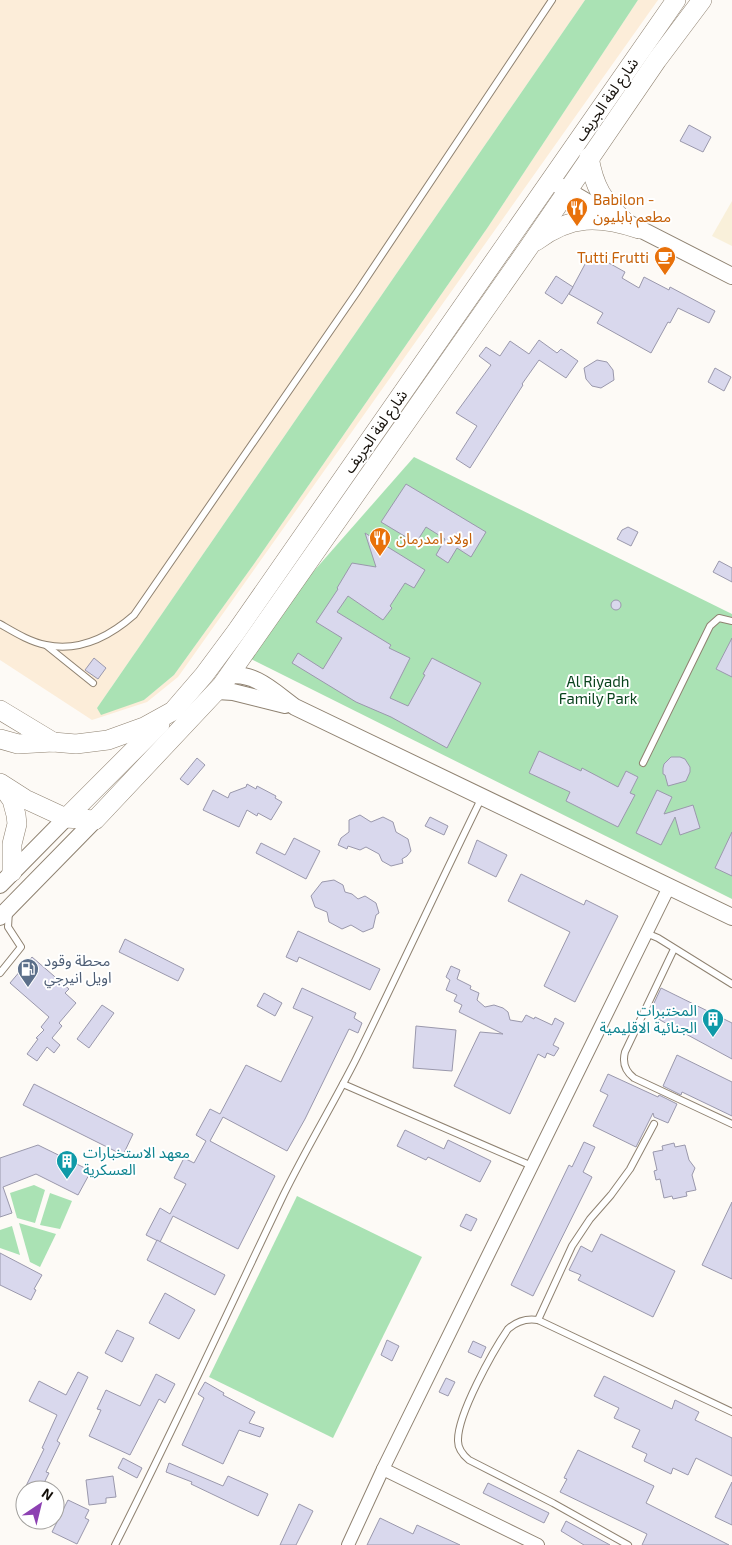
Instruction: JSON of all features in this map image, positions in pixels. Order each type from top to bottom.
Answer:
[{"type":"main road","name":"شارع لفة الجريف","points":[[0,739],[18,744],[52,742],[76,744],[108,740],[144,727],[174,711],[236,632],[676,0]]},
{"type":"main road","name":"شارع لفة الجريف","points":[[95,820],[223,684],[568,191],[657,60],[702,0]]},
{"type":"main road","points":[[589,158],[592,176],[600,193],[611,208],[632,225]]},
{"type":"main road","points":[[529,247],[548,232],[570,223],[593,219],[616,221],[632,225]]},
{"type":"main road","points":[[0,710],[52,742]]},
{"type":"main road","points":[[66,818],[174,711]]},
{"type":"main road","points":[[0,783],[25,798],[66,818],[95,820]]},
{"type":"main road","points":[[0,783],[12,800],[17,824],[6,879]]},
{"type":"street","points":[[550,180],[632,225],[732,276]]},
{"type":"street","points":[[223,684],[233,692],[295,707],[732,917]]},
{"type":"street","points":[[6,879],[66,818]]},
{"type":"street","points":[[5,912],[95,820]]},
{"type":"street","points":[[348,1545],[383,1469],[669,887]]},
{"type":"street","points":[[383,1469],[538,1545]]},
{"type":"lane","points":[[0,624],[30,640],[46,645],[77,646],[93,642],[121,627],[138,610],[357,292],[552,0]]},
{"type":"lane","points":[[643,763],[710,626],[719,618],[732,621]]},
{"type":"lane","points":[[46,645],[93,683]]},
{"type":"lane","points":[[115,1545],[167,1443],[285,1192],[343,1084],[394,982],[410,944],[482,797]]},
{"type":"lane","points":[[0,973],[21,947],[8,927],[5,912]]},
{"type":"lane","points":[[646,933],[658,938],[732,984]]},
{"type":"lane","points":[[674,949],[625,1052],[624,1064],[629,1074],[634,1078],[732,1124]]},
{"type":"lane","points":[[343,1084],[533,1166]]},
{"type":"lane","points":[[538,1320],[572,1246],[590,1219],[630,1170],[654,1124]]},
{"type":"lane","points":[[628,1545],[553,1503],[469,1460],[461,1451],[458,1440],[465,1410],[508,1329],[525,1319],[538,1320],[732,1412]]},
{"type":"shaded area","points":[[0,0],[585,0],[97,708],[144,700],[174,675],[254,564],[488,227],[638,0],[658,0],[178,677],[147,702],[92,720],[0,660]]},
{"type":"shaded area","points":[[732,201],[732,246],[712,236]]},
{"type":"green space","points":[[585,0],[638,0],[488,227],[254,564],[174,675],[144,700],[101,715],[97,708]]},
{"type":"green space","name":"Al Riyadh Family Park","points":[[414,457],[732,614],[732,899],[241,654]]},
{"type":"green space","points":[[34,1185],[45,1190],[35,1223],[17,1218],[10,1193]]},
{"type":"green space","points":[[50,1193],[72,1201],[60,1229],[40,1225]]},
{"type":"green space","points":[[297,1196],[422,1257],[333,1438],[209,1377]]},
{"type":"green space","points":[[19,1223],[56,1234],[40,1267],[30,1262]]},
{"type":"green space","points":[[12,1226],[20,1255],[0,1248],[0,1230]]},
{"type":"building","points":[[689,125],[711,137],[703,152],[680,141]]},
{"type":"building","points":[[591,253],[625,272],[622,278],[639,288],[644,277],[669,290],[670,287],[715,311],[709,323],[678,308],[651,353],[597,323],[603,313],[569,294]]},
{"type":"building","points":[[556,276],[573,287],[562,304],[545,293]]},
{"type":"building","points":[[539,340],[557,353],[561,349],[578,361],[566,378],[539,360],[470,468],[456,459],[477,426],[456,413],[491,365],[479,356],[486,347],[500,356],[510,341],[529,354]]},
{"type":"building","points":[[597,360],[607,362],[613,370],[614,380],[601,388],[592,386],[586,379],[584,368]]},
{"type":"building","points":[[715,368],[731,377],[724,391],[708,382]]},
{"type":"building","points":[[406,484],[486,532],[471,557],[457,548],[448,563],[436,555],[445,539],[426,527],[416,543],[381,522]]},
{"type":"building","points":[[628,527],[638,532],[631,546],[617,539],[622,530]]},
{"type":"building","points":[[365,533],[425,570],[414,588],[405,583],[390,606],[392,608],[383,620],[348,596],[337,612],[391,645],[389,648],[410,658],[390,698],[408,706],[432,658],[481,683],[447,748],[391,717],[356,702],[292,663],[298,653],[323,669],[342,638],[316,622],[338,589],[352,563],[376,567]]},
{"type":"building","points":[[719,561],[732,568],[732,582],[713,572]]},
{"type":"building","points":[[614,600],[618,600],[621,605],[620,609],[614,610],[611,607],[611,603]]},
{"type":"building","points":[[732,638],[732,677],[716,669]]},
{"type":"building","points":[[94,658],[106,668],[98,679],[85,670]]},
{"type":"building","points":[[539,751],[581,771],[582,768],[618,787],[626,771],[638,777],[630,793],[635,795],[618,827],[566,801],[570,792],[529,773]]},
{"type":"building","points":[[671,757],[685,759],[690,767],[690,772],[686,781],[668,786],[663,774],[663,768],[664,764]]},
{"type":"building","points":[[197,758],[205,765],[188,785],[180,779]]},
{"type":"building","points":[[247,784],[256,789],[257,786],[276,796],[275,798],[282,802],[271,820],[258,813],[257,816],[247,810],[239,827],[203,810],[213,790],[228,798],[230,793],[246,787]]},
{"type":"building","points":[[657,790],[672,797],[664,814],[693,805],[700,828],[680,835],[675,817],[661,845],[636,833]]},
{"type":"building","points":[[360,815],[371,822],[383,817],[393,822],[396,832],[408,839],[411,851],[402,859],[403,863],[391,866],[382,861],[379,854],[366,847],[360,850],[348,846],[347,849],[338,845],[341,838],[349,832],[349,820]]},
{"type":"building","points":[[430,817],[448,826],[444,835],[425,826]]},
{"type":"building","points":[[732,832],[732,876],[715,868]]},
{"type":"building","points":[[294,838],[320,851],[306,879],[256,853],[261,843],[285,855]]},
{"type":"building","points":[[477,840],[507,855],[496,877],[468,863]]},
{"type":"building","points":[[521,874],[584,905],[586,900],[618,916],[575,1002],[544,986],[570,932],[508,901]]},
{"type":"building","points":[[334,880],[343,885],[345,892],[352,894],[358,899],[365,896],[376,903],[379,913],[376,915],[373,928],[363,932],[351,925],[342,929],[329,922],[327,912],[315,907],[311,896],[322,882]]},
{"type":"building","points":[[298,931],[380,969],[370,990],[299,957],[297,962],[286,957]]},
{"type":"building","points":[[125,939],[184,969],[178,981],[119,952]]},
{"type":"building","points":[[32,957],[69,989],[65,993],[76,1003],[59,1023],[62,1026],[52,1038],[60,1045],[54,1053],[47,1047],[37,1061],[27,1054],[38,1039],[36,1038],[44,1030],[41,1027],[49,1017],[10,983]]},
{"type":"building","points":[[451,966],[460,970],[457,979],[471,986],[470,989],[479,993],[477,1000],[485,1007],[494,1005],[503,1008],[508,1012],[510,1020],[522,1022],[526,1015],[552,1025],[555,1018],[564,1023],[553,1045],[559,1048],[554,1056],[547,1053],[545,1058],[538,1054],[510,1114],[454,1086],[480,1032],[503,1034],[459,1012],[462,1005],[454,1001],[457,995],[446,990],[450,980],[446,977]]},
{"type":"building","points":[[302,988],[356,1013],[354,1018],[362,1023],[358,1033],[349,1029],[305,1119],[287,1151],[223,1117],[210,1141],[275,1176],[238,1249],[173,1216],[160,1242],[146,1235],[160,1208],[170,1214],[186,1184],[174,1178],[184,1158],[194,1163],[206,1141],[196,1135],[210,1109],[220,1114],[246,1065],[281,1082],[313,1017],[293,1008]]},
{"type":"building","name":"المختبرات الجنائية الاقليمية","points":[[661,988],[732,1023],[732,1059],[649,1014]]},
{"type":"building","points":[[264,993],[282,1003],[275,1016],[257,1006]]},
{"type":"building","points":[[102,1005],[114,1013],[89,1048],[77,1039]]},
{"type":"building","points":[[416,1026],[456,1030],[452,1071],[413,1068]]},
{"type":"building","name":"المختبرات الجنائية الاقليمية","points":[[677,1055],[732,1082],[732,1116],[682,1092],[681,1095],[663,1086]]},
{"type":"building","points":[[608,1074],[677,1104],[668,1123],[654,1117],[653,1113],[636,1147],[593,1126],[608,1095],[600,1091]]},
{"type":"building","points":[[34,1084],[133,1134],[123,1155],[23,1105]]},
{"type":"building","points":[[405,1130],[444,1149],[448,1140],[491,1161],[480,1182],[428,1157],[426,1160],[397,1146]]},
{"type":"building","points":[[584,1142],[595,1147],[583,1172],[592,1177],[533,1296],[511,1285],[569,1165],[572,1167]]},
{"type":"building","points":[[674,1143],[675,1147],[685,1145],[689,1160],[695,1168],[692,1175],[696,1190],[686,1192],[687,1196],[673,1199],[672,1196],[664,1198],[660,1179],[656,1180],[654,1171],[657,1170],[653,1152],[663,1150],[662,1146]]},
{"type":"building","name":"معهد الاستخبارات العسكرية","points":[[38,1145],[91,1171],[78,1195],[36,1174],[3,1187],[12,1213],[0,1217],[0,1158]]},
{"type":"building","points":[[732,1202],[732,1279],[702,1265]]},
{"type":"building","points":[[466,1214],[477,1219],[471,1231],[460,1226]]},
{"type":"building","points":[[601,1234],[675,1271],[653,1317],[578,1280],[581,1275],[569,1270],[581,1246],[592,1252]]},
{"type":"building","points":[[157,1240],[225,1275],[215,1295],[147,1260]]},
{"type":"building","points":[[0,1253],[42,1275],[34,1289],[36,1290],[31,1300],[0,1285]]},
{"type":"building","points":[[165,1293],[195,1310],[179,1339],[149,1323]]},
{"type":"building","points":[[117,1330],[134,1338],[122,1362],[105,1353]]},
{"type":"building","points":[[387,1340],[399,1346],[392,1361],[381,1355]]},
{"type":"building","points":[[473,1341],[486,1347],[481,1358],[468,1352]]},
{"type":"building","points":[[78,1372],[88,1377],[57,1441],[60,1443],[46,1472],[49,1473],[46,1480],[29,1480],[44,1449],[42,1448],[57,1415],[29,1401],[39,1381],[66,1395]]},
{"type":"building","points":[[156,1374],[175,1384],[165,1403],[159,1399],[130,1455],[89,1436],[101,1410],[97,1409],[106,1390],[140,1406]]},
{"type":"building","points":[[604,1376],[672,1409],[675,1400],[699,1412],[695,1420],[732,1438],[732,1476],[696,1458],[688,1475],[673,1468],[671,1474],[644,1461],[647,1454],[632,1447],[640,1430],[614,1418],[619,1408],[594,1396]]},
{"type":"building","points":[[446,1378],[455,1382],[448,1396],[439,1392]]},
{"type":"building","points":[[205,1382],[224,1393],[223,1395],[255,1412],[249,1423],[264,1428],[260,1437],[239,1430],[223,1464],[182,1445],[204,1398],[198,1394]]},
{"type":"building","points":[[578,1450],[654,1486],[646,1503],[729,1545],[642,1545],[647,1534],[560,1492],[567,1479],[564,1478]]},
{"type":"building","points":[[123,1458],[142,1468],[137,1478],[118,1468]]},
{"type":"building","points":[[169,1463],[223,1486],[228,1476],[268,1494],[258,1516],[191,1484],[192,1482],[166,1472]]},
{"type":"building","points":[[113,1476],[116,1497],[106,1498],[106,1503],[89,1505],[86,1480]]},
{"type":"building","points":[[732,1482],[732,1525],[715,1517]]},
{"type":"building","points":[[488,1483],[549,1513],[544,1523],[483,1493]]},
{"type":"building","points":[[68,1500],[89,1510],[85,1518],[89,1520],[77,1544],[52,1532],[53,1530],[65,1530],[65,1506]]},
{"type":"building","points":[[299,1504],[313,1511],[296,1545],[280,1545]]},
{"type":"building","points":[[380,1518],[413,1534],[417,1525],[460,1545],[367,1545]]},
{"type":"building","points":[[566,1521],[610,1545],[584,1545],[561,1531]]},
{"type":"place","name":"Babilon - مطعم بابليون","points":[[577,227]]},
{"type":"place","name":"Tutti Frutti","points":[[665,276]]},
{"type":"place","name":"اولاد امدرمان","points":[[380,557]]},
{"type":"place","name":"محطة وقود اويل انيرجي","points":[[28,988]]},
{"type":"place","name":"المختبرات الجنائية الاقليمية","points":[[713,1038]]},
{"type":"place","name":"معهد الاستخبارات العسكرية","points":[[67,1180]]}]
